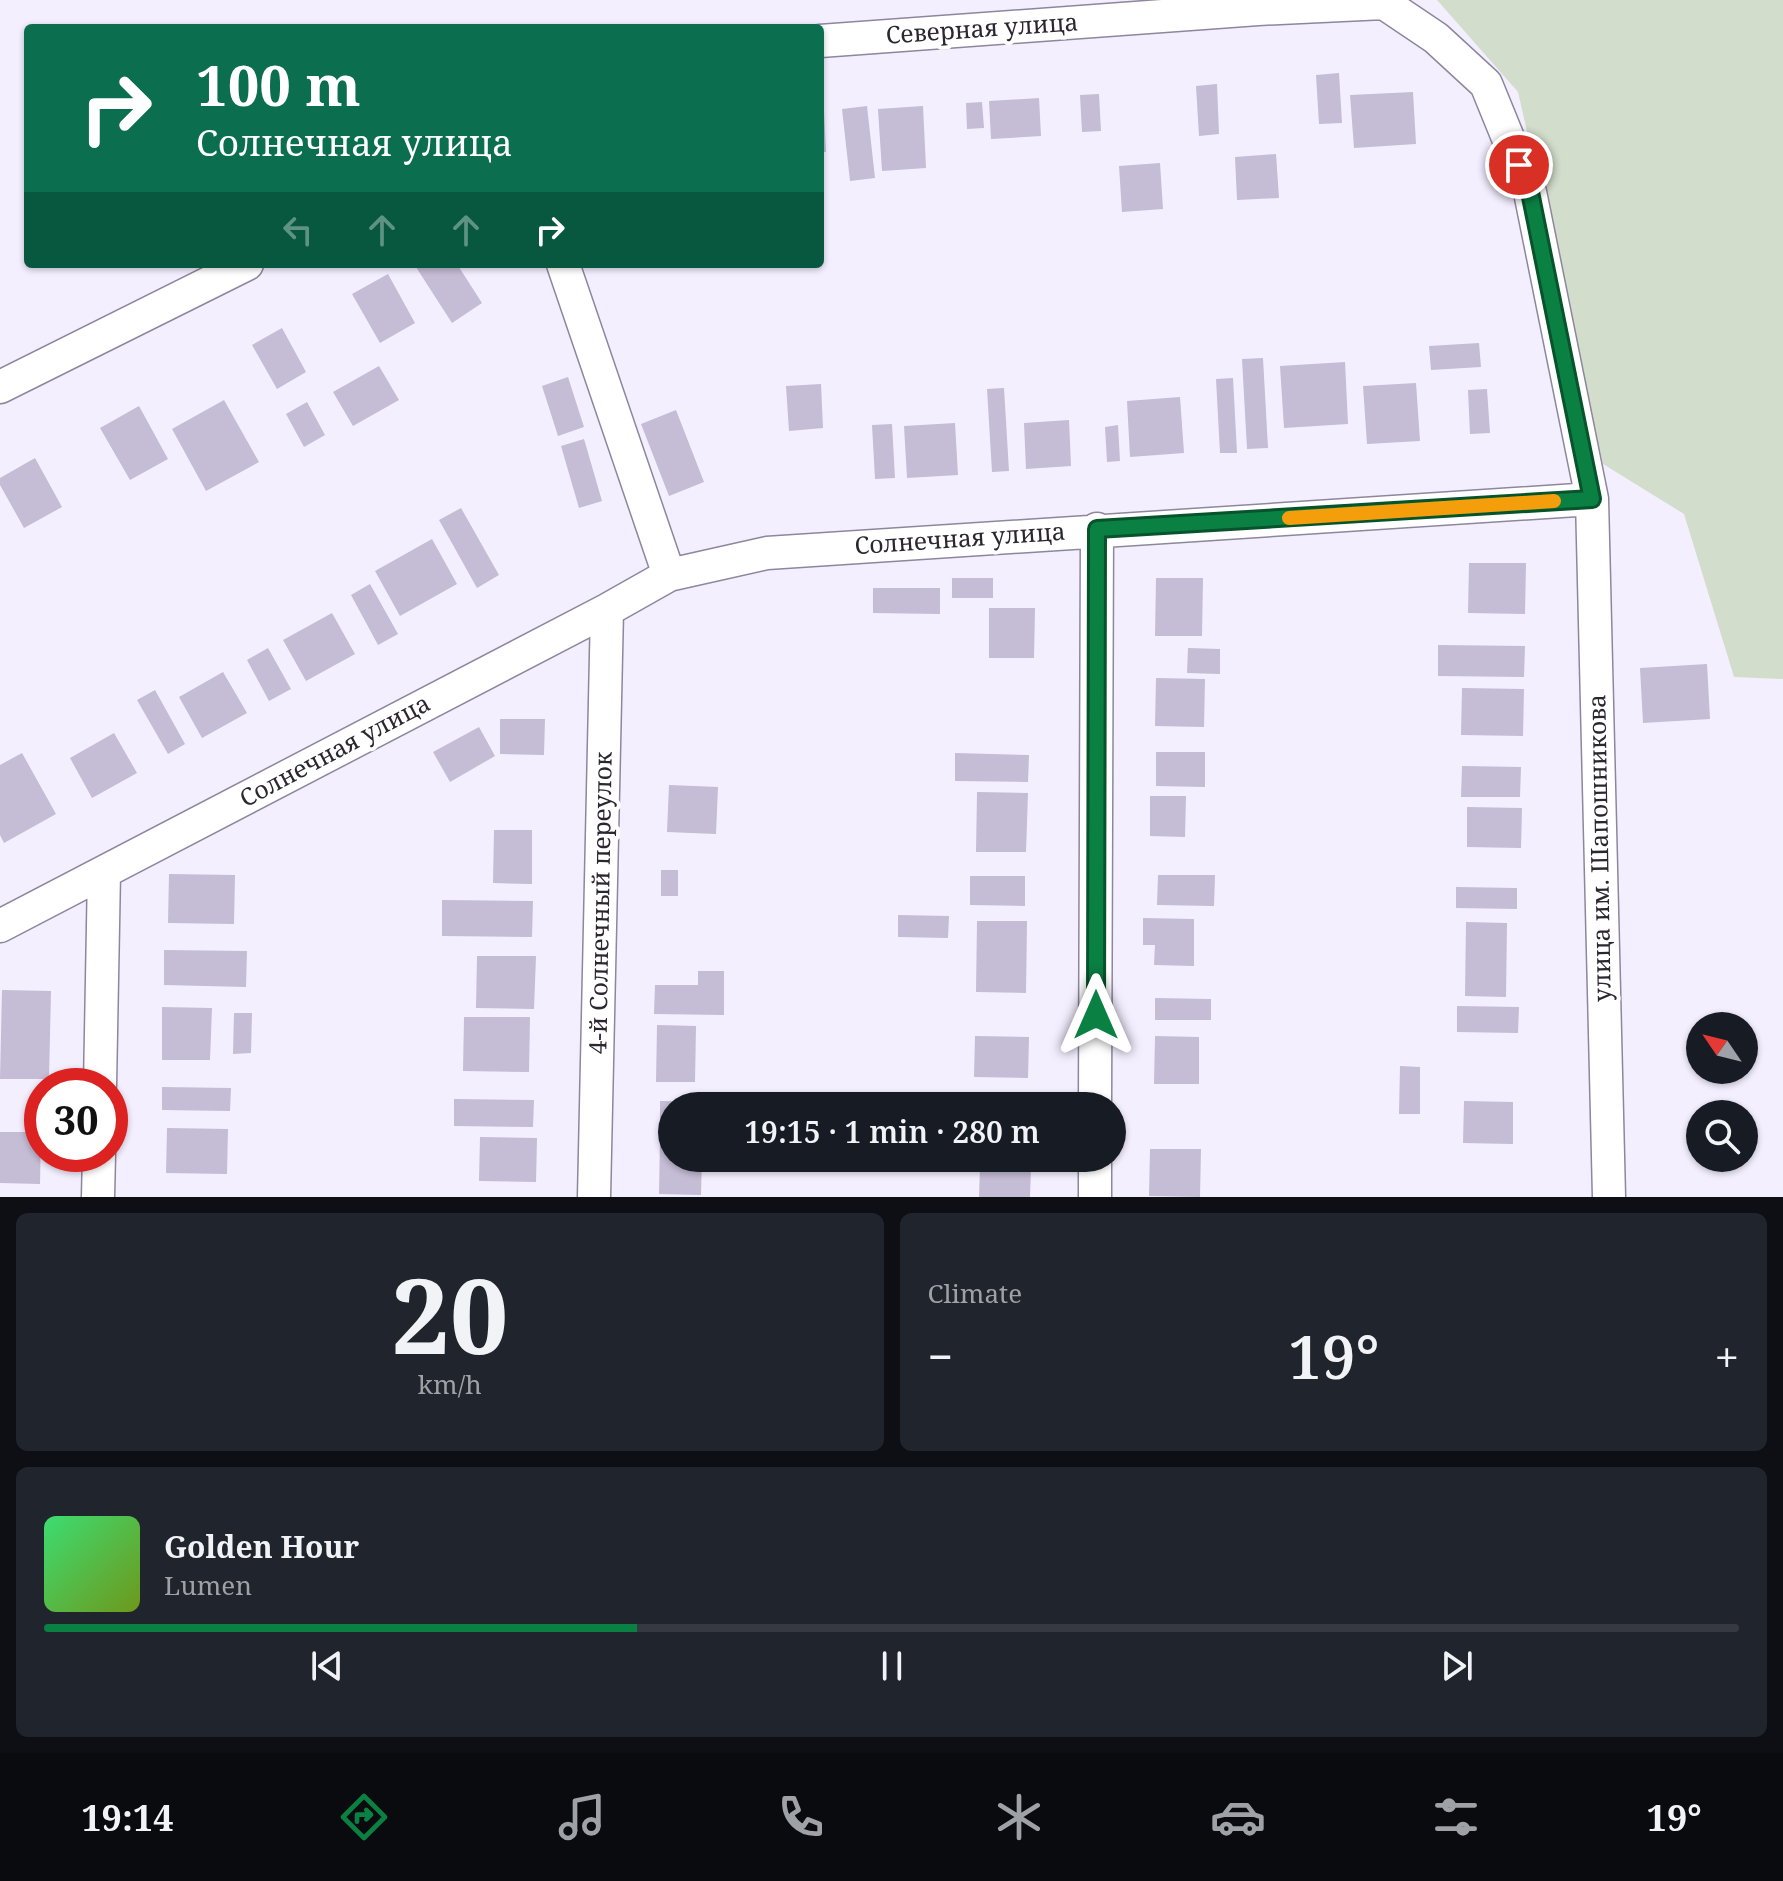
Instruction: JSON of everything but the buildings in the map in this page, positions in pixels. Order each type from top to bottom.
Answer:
[{"type":"street","name":"Северная улица","points":[[824,41],[1258,9],[1384,3],[1436,38],[1486,84],[1530,192],[1592,499]]},
{"type":"street","points":[[0,387],[239,268]]},
{"type":"street","points":[[564,268],[669,575]]},
{"type":"street","name":"Солнечная улица","points":[[0,926],[669,575],[767,553],[1592,499]]},
{"type":"street","name":"улица им. Шапошникова","points":[[1592,499],[1609,1197]]},
{"type":"street","points":[[1095,1092],[1097,529]]},
{"type":"street","name":"4-й Солнечный переулок","points":[[594,1197],[607,610]]},
{"type":"street","points":[[100,1068],[104,872]]},
{"type":"street","points":[[98,1197],[99,1172]]},
{"type":"street","points":[[1095,1172],[1095,1197]]},
{"type":"green space","points":[[1437,0],[1783,0],[1783,679],[1734,677],[1684,514],[1603,464],[1518,92]]},
{"type":"slow traffic","points":[[1289,518],[1554,501]]},
{"type":"route","points":[[1096,1015],[1097,529],[1592,499],[1530,192],[1519,165]]}]
